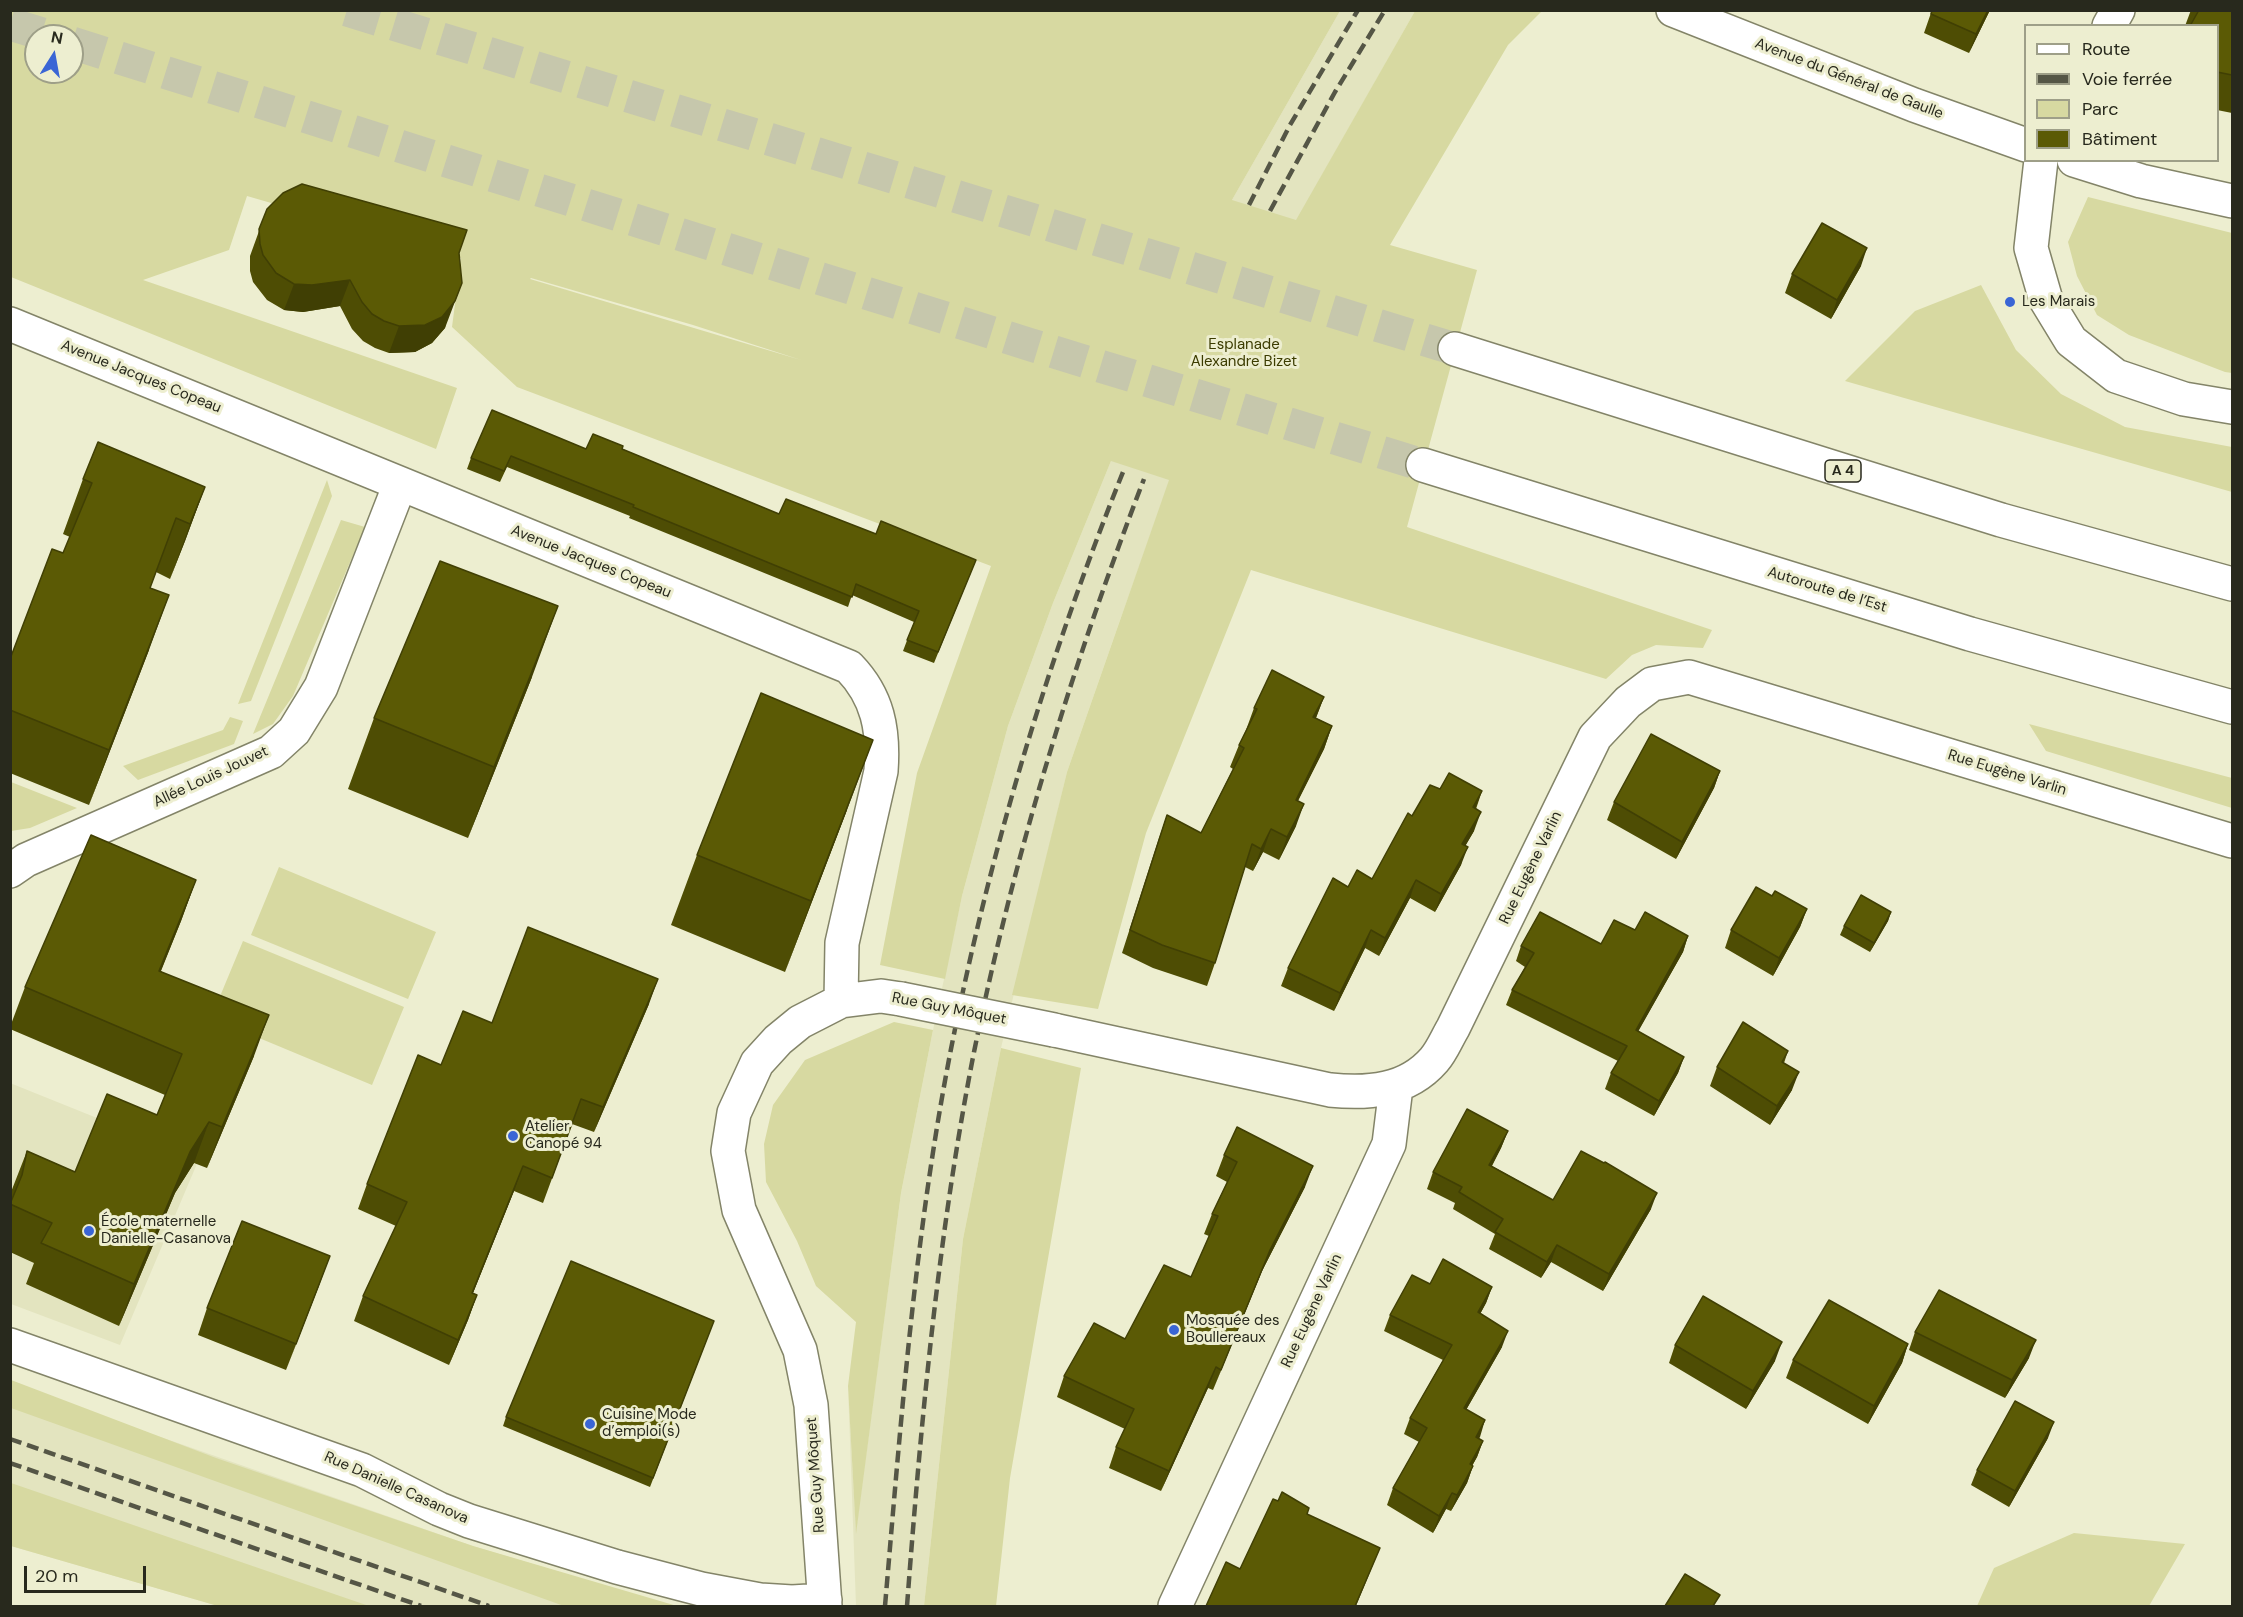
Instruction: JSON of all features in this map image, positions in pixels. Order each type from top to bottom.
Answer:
[{"type":"main road","name":"Avenue du Général de Gaulle","points":[[1673,10],[1914,105],[2024,145]]},
{"type":"main road","points":[[2110,24],[2118,10]]},
{"type":"main road","points":[[2041,162],[2031,248],[2046,300],[2071,341],[2116,376],[2184,399],[2232,407]]},
{"type":"main road","points":[[2080,162],[2141,181],[2232,201]]},
{"type":"main road","name":"Avenue Jacques Copeau","points":[[10,324],[849,667],[871,695],[882,747],[881,771],[842,943],[841,1001]]},
{"type":"main road","name":"A 4","points":[[1455,349],[2001,520],[2232,584]]},
{"type":"main road","name":"Autoroute de l’Est","points":[[1423,465],[1970,634],[2232,707]]},
{"type":"main road","name":"Allée Louis Jouvet","points":[[10,871],[26,860],[270,752],[294,731],[321,687],[400,484]]},
{"type":"main road","name":"Rue Eugène Varlin","points":[[1175,1606],[1389,1144],[1395,1087],[1423,1072],[1435,1058],[1453,1028],[1595,737],[1628,702],[1652,684],[1689,677],[2232,841]]},
{"type":"main road","name":"Rue Guy Môquet","points":[[825,1603],[811,1405],[800,1350],[739,1210],[728,1151],[734,1113],[757,1063],[800,1022],[841,1001],[881,996],[1054,1030],[1330,1090],[1356,1091],[1395,1087]]},
{"type":"main road","name":"Rue Danielle Casanova","points":[[10,1345],[362,1470],[439,1509],[469,1521],[617,1567],[701,1589],[760,1600],[825,1603]]},
{"type":"shaded area","points":[[1340,11],[1415,11],[1297,220],[1170,480],[1119,623],[1067,772],[1001,1048],[963,1239],[924,1606],[856,1606],[848,1386],[856,1530],[901,1193],[962,896],[1008,726],[1053,603],[1111,461],[1232,200]]},
{"type":"shaded area","name":"École maternelle Danielle-Casanova","points":[[10,1083],[199,1159],[120,1345],[11,1304]]},
{"type":"shaded area","points":[[10,1380],[109,1419],[473,1546],[672,1606],[218,1606],[11,1546]]},
{"type":"green space","name":"Esplanade Alexandre Bizet","points":[[1538,10],[1541,12],[1508,45],[1390,245],[1477,270],[1407,527],[1712,630],[1703,648],[1656,645],[1632,655],[1606,679],[1251,570],[1146,833],[1098,1009],[1012,995],[1067,772],[1169,480],[1111,461],[1053,603],[1008,726],[962,896],[945,979],[880,965],[917,773],[991,566],[517,387],[452,327],[461,258],[247,196],[229,250],[143,280],[457,388],[436,449],[11,277],[10,11],[1340,11],[1232,200],[1296,220],[1415,11]],"holes":[[[531,278],[693,325],[801,360],[530,279]]]},
{"type":"green space","points":[[2088,197],[2232,233],[2232,373],[2129,335],[2097,315],[2077,276],[2068,242]]},
{"type":"green space","points":[[1981,285],[2016,350],[2061,394],[2125,427],[2232,447],[2232,492],[1845,381],[1915,311]]},
{"type":"green space","points":[[327,480],[332,496],[251,701],[238,704]]},
{"type":"green space","points":[[341,520],[365,527],[293,696],[273,724],[253,734]]},
{"type":"green space","points":[[230,717],[243,721],[234,744],[138,780],[123,766],[223,730]]},
{"type":"green space","points":[[2029,724],[2232,778],[2232,808],[2046,751]]},
{"type":"green space","points":[[11,782],[77,808],[30,828],[11,831]]},
{"type":"green space","points":[[279,867],[436,932],[408,999],[251,935]]},
{"type":"green space","points":[[243,941],[404,1007],[372,1085],[211,1018]]},
{"type":"green space","points":[[894,1022],[933,1030],[901,1193],[856,1534],[848,1386],[856,1322],[816,1286],[797,1241],[766,1182],[764,1144],[773,1105],[805,1060]]},
{"type":"green space","points":[[1001,1048],[1081,1068],[1010,1478],[996,1606],[924,1606],[963,1239]]},
{"type":"green space","points":[[11,1380],[216,1458],[473,1546],[677,1606],[564,1606],[11,1408]]},
{"type":"green space","points":[[10,1483],[369,1606],[218,1606],[11,1546]]},
{"type":"green space","points":[[2074,1533],[2185,1544],[2149,1606],[1977,1606],[1994,1568]]},
{"type":"building","points":[[1932,10],[1988,10],[1976,34],[1931,14]]},
{"type":"building","points":[[2199,10],[2232,10],[2232,75],[2219,72],[2219,24],[2191,24]]},
{"type":"building","points":[[302,184],[467,230],[459,253],[462,283],[455,301],[442,317],[425,325],[399,326],[372,314],[362,302],[350,280],[312,285],[294,284],[276,273],[263,255],[259,229],[267,209],[283,193]]},
{"type":"building","points":[[1822,223],[1867,248],[1837,300],[1792,274]]},
{"type":"building","points":[[492,410],[586,449],[593,434],[623,446],[622,449],[779,514],[786,499],[876,534],[881,521],[976,560],[938,652],[907,640],[919,611],[856,584],[852,597],[511,456],[504,471],[471,458]]},
{"type":"building","points":[[98,442],[205,487],[190,524],[176,518],[150,588],[169,595],[109,750],[10,710],[10,659],[52,549],[63,553],[92,483],[83,479]]},
{"type":"building","points":[[440,561],[558,606],[494,767],[374,718]]},
{"type":"building","points":[[1272,670],[1324,697],[1313,717],[1332,726],[1296,800],[1304,804],[1287,837],[1271,829],[1261,849],[1252,844],[1215,963],[1162,945],[1130,930],[1167,815],[1201,833],[1244,748],[1239,745],[1257,709],[1254,708]]},
{"type":"building","points":[[761,693],[873,740],[811,901],[697,855]]},
{"type":"building","points":[[1651,734],[1720,771],[1682,842],[1614,802]]},
{"type":"building","points":[[1449,773],[1482,791],[1473,807],[1481,812],[1462,844],[1468,847],[1441,894],[1416,880],[1385,938],[1371,930],[1340,993],[1288,968],[1333,878],[1348,887],[1357,870],[1372,879],[1408,813],[1412,816],[1430,785],[1440,789]]},
{"type":"building","points":[[91,835],[196,880],[159,971],[269,1015],[222,1127],[209,1122],[190,1152],[134,1284],[41,1243],[52,1223],[10,1204],[22,1175],[27,1151],[75,1172],[107,1094],[157,1115],[182,1054],[25,987]]},
{"type":"building","points":[[1756,887],[1772,896],[1775,891],[1807,909],[1779,958],[1731,930]]},
{"type":"building","points":[[1861,895],[1891,912],[1874,943],[1844,926]]},
{"type":"building","points":[[1540,912],[1601,944],[1614,920],[1635,930],[1645,912],[1688,936],[1636,1030],[1684,1057],[1659,1101],[1611,1073],[1627,1046],[1512,990],[1534,953],[1521,946]]},
{"type":"building","points":[[528,927],[658,979],[603,1107],[581,1099],[552,1178],[523,1166],[472,1293],[477,1295],[458,1340],[363,1296],[407,1202],[367,1184],[418,1055],[441,1065],[463,1011],[492,1023]]},
{"type":"building","points":[[1743,1022],[1788,1051],[1782,1062],[1799,1072],[1777,1106],[1717,1067]]},
{"type":"building","points":[[1467,1109],[1508,1131],[1489,1165],[1553,1200],[1581,1151],[1605,1162],[1657,1193],[1609,1274],[1557,1245],[1547,1262],[1495,1232],[1503,1219],[1459,1192],[1462,1187],[1433,1172]]},
{"type":"building","points":[[1237,1127],[1313,1166],[1270,1250],[1221,1370],[1216,1367],[1169,1471],[1116,1447],[1134,1409],[1064,1376],[1094,1323],[1125,1339],[1164,1265],[1191,1277],[1218,1216],[1212,1214],[1237,1162],[1224,1155]]},
{"type":"building","points":[[242,1221],[330,1256],[296,1344],[207,1308]]},
{"type":"building","points":[[1443,1259],[1492,1287],[1478,1312],[1508,1331],[1464,1408],[1485,1420],[1476,1437],[1483,1441],[1470,1464],[1473,1466],[1457,1495],[1452,1493],[1439,1516],[1393,1488],[1427,1428],[1410,1418],[1452,1345],[1390,1315],[1412,1275],[1430,1284]]},
{"type":"building","points":[[571,1261],[714,1321],[653,1478],[506,1417]]},
{"type":"building","points":[[1939,1290],[2036,1340],[2012,1380],[1915,1332]]},
{"type":"building","points":[[1703,1296],[1782,1342],[1753,1391],[1675,1345]]},
{"type":"building","points":[[1829,1300],[1908,1344],[1874,1406],[1793,1360]]},
{"type":"building","points":[[2015,1401],[2054,1422],[2015,1491],[1977,1470]]},
{"type":"building","points":[[1282,1492],[1309,1508],[1307,1514],[1380,1548],[1355,1606],[1206,1606],[1226,1562],[1240,1569],[1273,1499],[1278,1501]]},
{"type":"building","points":[[1685,1574],[1720,1595],[1713,1606],[1665,1606]]},
{"type":"tunnel","points":[[347,10],[1455,349]]},
{"type":"tunnel","points":[[10,24],[24,28]]},
{"type":"tunnel","points":[[84,47],[1028,344],[1423,465]]},
{"type":"railway","points":[[1249,205],[1290,125],[1358,10]]},
{"type":"railway","points":[[1270,211],[1335,92],[1385,10]]},
{"type":"railway","points":[[885,1606],[910,1327],[938,1118],[951,1049],[984,902],[1024,756],[1070,613],[1123,472]]},
{"type":"railway","points":[[907,1606],[932,1328],[950,1190],[974,1052],[1007,906],[1047,762],[1093,620],[1144,479]]},
{"type":"railway","points":[[10,1439],[489,1606]]},
{"type":"railway","points":[[10,1463],[421,1606]]},
{"type":"place","name":"Les Marais","points":[[2010,302]]},
{"type":"place","name":"Atelier Canopé 94","points":[[513,1136]]},
{"type":"place","name":"École maternelle Danielle-Casanova","points":[[89,1231]]},
{"type":"place","name":"Mosquée des Boullereaux","points":[[1174,1330]]},
{"type":"place","name":"Cuisine Mode d’emploi(s)","points":[[590,1424]]}]
